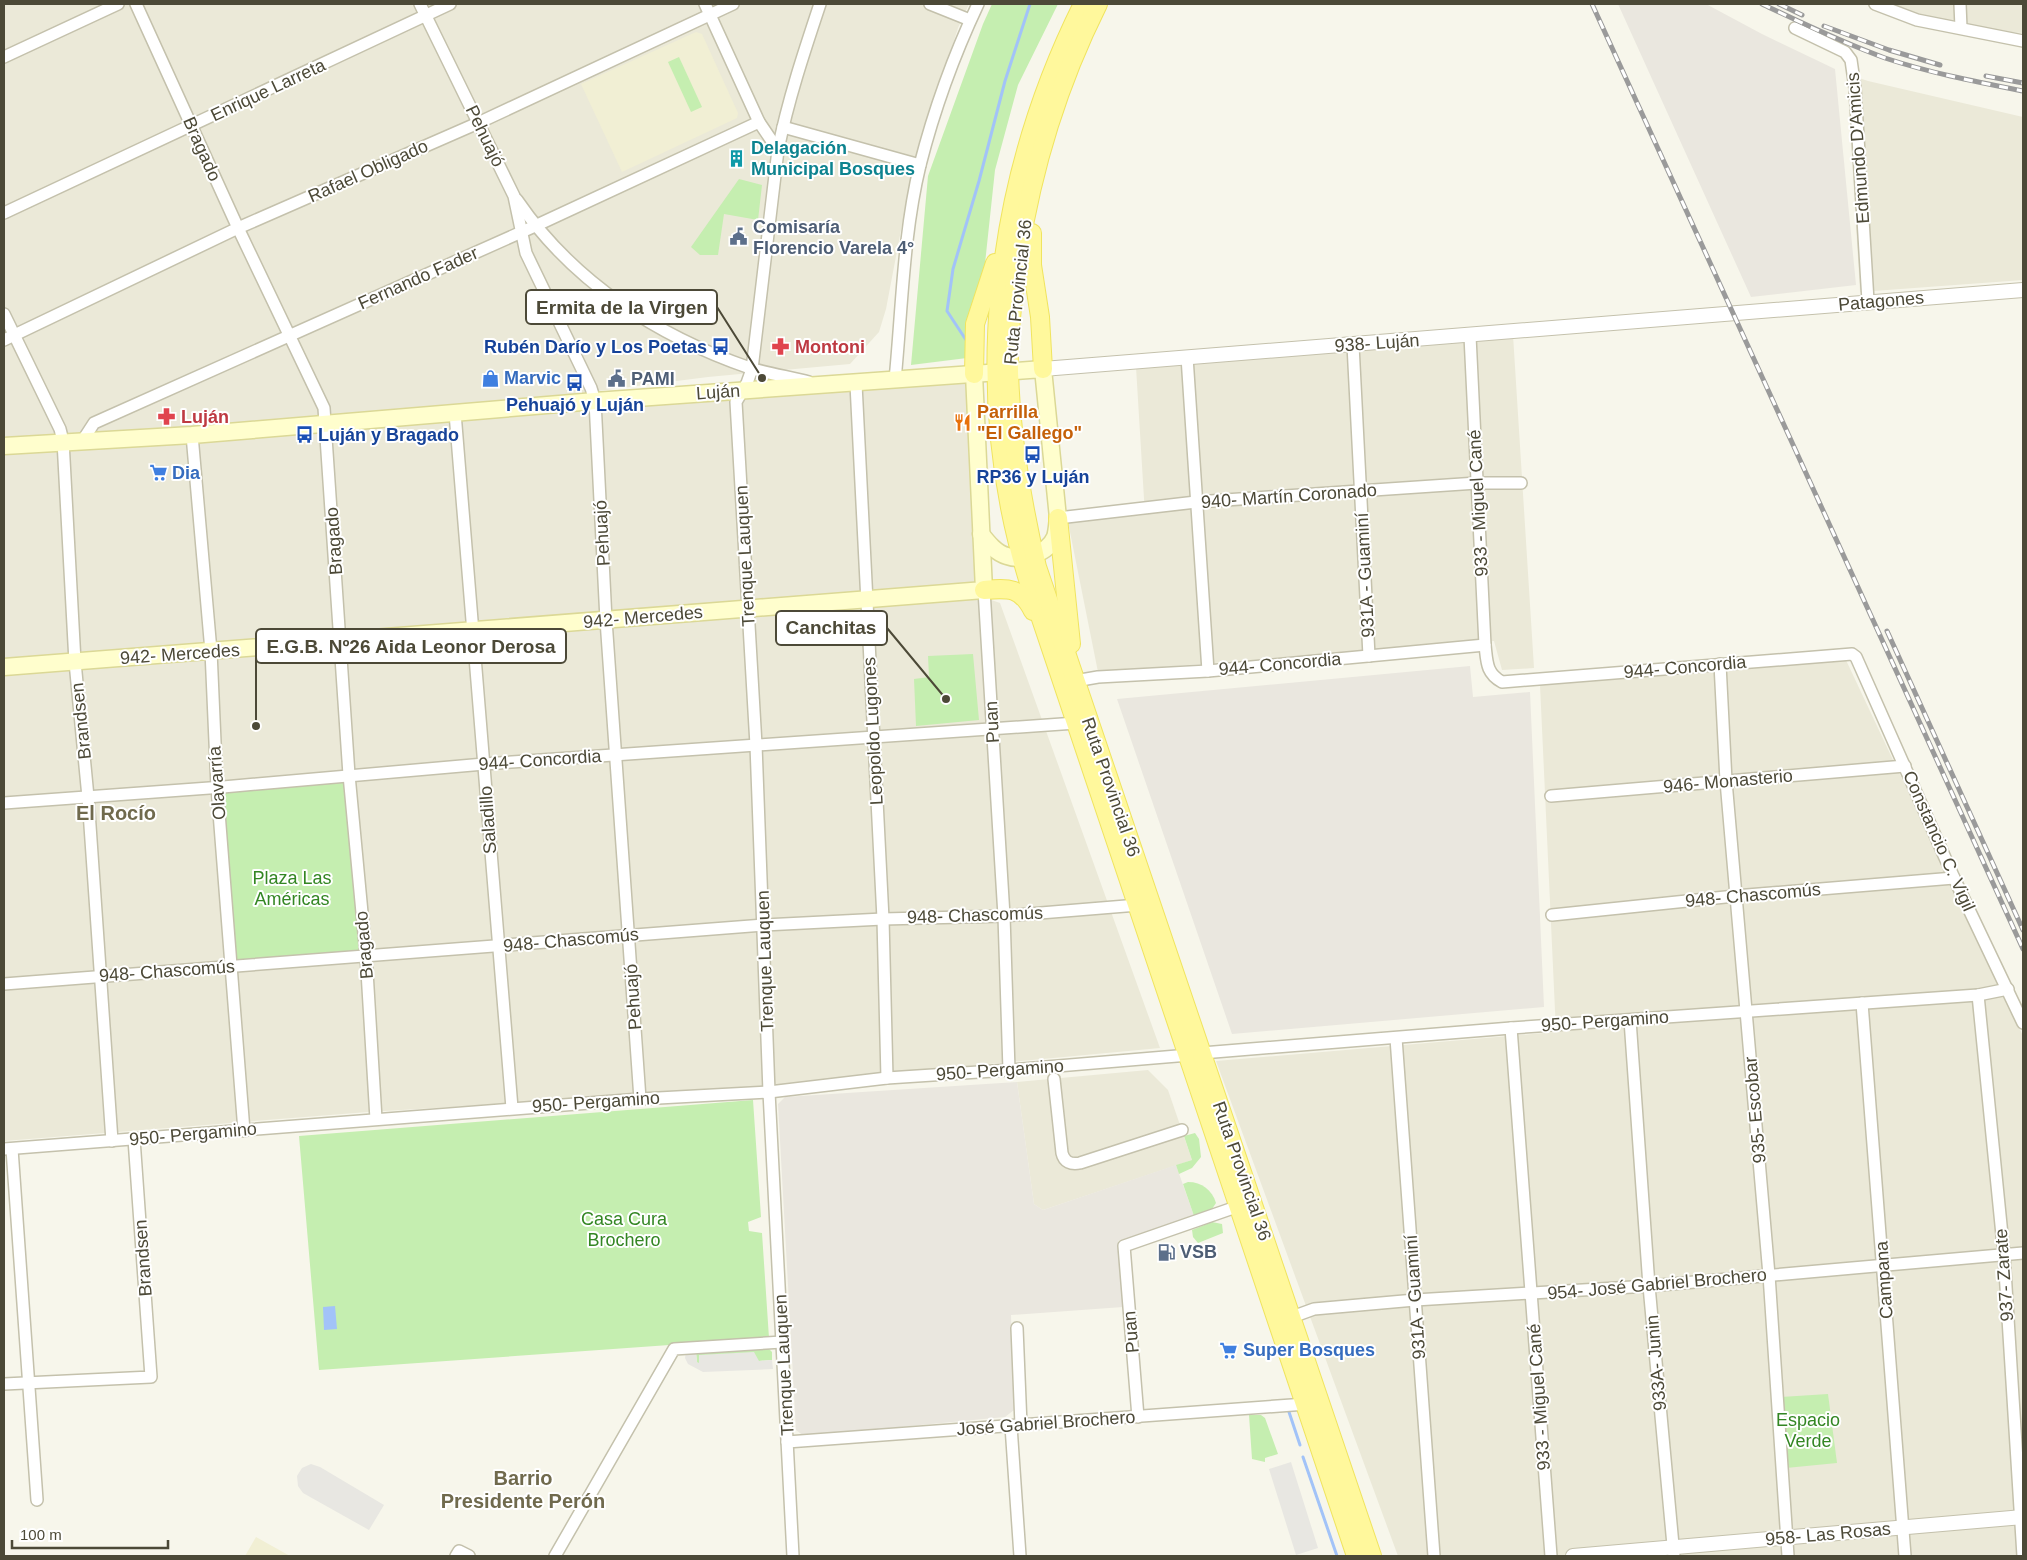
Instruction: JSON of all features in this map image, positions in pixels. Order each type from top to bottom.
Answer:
[{"type":"main road","name":"Ruta Provincial 36","points":[[1083,4],[1055,64],[1039,107],[1015,194],[1000,291],[1002,372],[1016,446],[1028,556],[1047,638],[1138,905],[1292,1317],[1372,1556]]},
{"type":"main road","name":"Ruta Provincial 36","points":[[1002,372],[1010,327],[1022,233],[1039,155],[1052,112],[1098,4]]},
{"type":"main road","points":[[1052,112],[1050,148],[1040,188],[1031,243],[1033,285],[1040,317],[1043,369],[1075,682]]},
{"type":"main road","points":[[974,374],[974,332],[977,313],[991,281],[1008,210],[1015,194]]},
{"type":"main road","name":"Luján","points":[[4,446],[192,435],[594,401],[856,384],[1043,369]]},
{"type":"main road","name":"Puan","points":[[974,374],[984,590]]},
{"type":"main road","points":[[981,534],[988,543],[1005,556],[1028,556],[1042,551],[1055,538],[1058,518]]},
{"type":"main road","name":"Ruta Provincial 36","points":[[1028,556],[1075,682],[1195,1054],[1239,1206],[1356,1556]]},
{"type":"main road","points":[[984,590],[1012,590],[1024,596],[1047,638]]},
{"type":"main road","name":"942- Mercedes","points":[[4,668],[984,590]]},
{"type":"street","points":[[4,58],[118,4]]},
{"type":"street","name":"Bragado","points":[[136,4],[238,228],[324,408],[349,775],[366,955],[376,1119]]},
{"type":"street","name":"Pehuajó","points":[[420,4],[514,196],[526,253],[591,388],[594,401],[606,620],[640,1098]]},
{"type":"street","name":"Enrique Larreta","points":[[4,213],[450,4]]},
{"type":"street","name":"Rafael Obligado","points":[[9,338],[238,228],[478,123],[708,9],[733,4]]},
{"type":"street","name":"Trenque Lauquen","points":[[793,1556],[769,1092],[756,745],[736,402],[752,368],[778,150],[804,52],[820,4]]},
{"type":"street","points":[[930,4],[970,20]]},
{"type":"street","points":[[895,380],[908,237],[920,165],[943,91],[978,4]]},
{"type":"street","points":[[1875,4],[1917,20],[2023,41]]},
{"type":"street","points":[[1960,4],[1961,28]]},
{"type":"street","points":[[708,9],[759,122],[778,150]]},
{"type":"street","name":"Edmundo D'Amicis","points":[[1794,28],[1845,52],[1851,60],[1855,88],[1868,301]]},
{"type":"street","name":"Fernando Fader","points":[[84,440],[94,423],[521,232],[759,122]]},
{"type":"street","points":[[783,128],[920,165]]},
{"type":"street","points":[[514,196],[534,226],[582,275],[638,317],[694,346],[752,368],[824,386]]},
{"type":"street","name":"Patagones","points":[[1711,314],[2023,290]]},
{"type":"street","name":"Brandsen","points":[[4,314],[9,338],[60,429],[63,442],[75,662],[88,797],[112,1141]]},
{"type":"street","name":"938- Luján","points":[[1043,369],[1470,336],[1711,314]]},
{"type":"street","name":"933 - Miguel Cané","points":[[1470,336],[1485,645],[1488,670]]},
{"type":"street","name":"931A - Guaminí","points":[[1353,345],[1369,656]]},
{"type":"street","points":[[1187,357],[1208,671]]},
{"type":"street","name":"Leopoldo Lugones","points":[[856,384],[883,919],[887,1078]]},
{"type":"street","name":"Saladillo","points":[[456,413],[475,630],[498,947],[512,1108]]},
{"type":"street","name":"Olavarría","points":[[192,435],[210,651],[217,787],[244,1131]]},
{"type":"street","name":"940- Martín Coronado","points":[[1058,518],[1196,502],[1361,490],[1521,482]]},
{"type":"street","name":"Puan","points":[[984,590],[1004,916],[1009,1070]]},
{"type":"street","name":"944- Concordia","points":[[1075,682],[1098,676],[1208,671],[1485,645]]},
{"type":"street","name":"944- Concordia","points":[[1488,670],[1493,677],[1502,682],[1852,654],[1856,657]]},
{"type":"street","name":"Constancio C. Vigil","points":[[1856,657],[1954,878],[2023,1023]]},
{"type":"street","name":"935- Escobar","points":[[1720,664],[1726,781],[1769,1275],[1788,1556]]},
{"type":"street","name":"944- Concordia","points":[[4,803],[616,754],[873,739],[1076,724]]},
{"type":"street","name":"946- Monasterio","points":[[1551,796],[1905,766]]},
{"type":"street","name":"948- Chascomús","points":[[1552,914],[1735,896],[1954,878]]},
{"type":"street","name":"948- Chascomús","points":[[4,984],[764,925],[883,919],[1004,916],[1138,905]]},
{"type":"street","name":"950- Pergamino","points":[[8,1149],[640,1098],[769,1092],[887,1078],[1009,1070],[1746,1010],[1978,995],[2008,989]]},
{"type":"street","name":"937- Zarate","points":[[1978,995],[2004,1255],[2023,1556]]},
{"type":"street","name":"Campana","points":[[1862,1003],[1905,1556]]},
{"type":"street","name":"933A- Junin","points":[[1630,1020],[1649,1286],[1674,1552]]},
{"type":"street","name":"933 - Miguel Cané","points":[[1511,1028],[1551,1556]]},
{"type":"street","name":"931A - Guaminí","points":[[1396,1038],[1434,1556]]},
{"type":"street","points":[[1054,1079],[1062,1153],[1065,1160],[1071,1163],[1080,1163],[1182,1130]]},
{"type":"street","name":"Brandsen","points":[[28,1382],[151,1377],[134,1139]]},
{"type":"street","points":[[8,1149],[36,1500]]},
{"type":"street","name":"Puan","points":[[1138,1417],[1124,1246],[1239,1206]]},
{"type":"street","name":"954- José Gabriel Brochero","points":[[1292,1317],[1314,1309],[1415,1300],[1649,1286],[2023,1253]]},
{"type":"street","points":[[1017,1328],[1016,1426],[1020,1556]]},
{"type":"street","points":[[556,1556],[674,1349],[782,1342]]},
{"type":"street","points":[[4,1384],[28,1382]]},
{"type":"street","name":"José Gabriel Brochero","points":[[787,1442],[1306,1404]]},
{"type":"street","name":"958- Las Rosas","points":[[1573,1556],[1674,1552],[1786,1538],[2021,1518]]},
{"type":"shaded area","points":[[4,4],[969,4],[958,28],[912,172],[886,309],[879,332],[850,364],[708,377],[574,394],[317,419],[4,440]]},
{"type":"shaded area","points":[[1618,4],[1706,4],[1762,34],[1835,69],[1856,285],[1751,297]]},
{"type":"shaded area","points":[[1889,4],[2023,4],[2023,33],[1965,29],[1923,19]]},
{"type":"shaded area","points":[[696,32],[702,34],[738,113],[737,118],[622,172],[581,84]]},
{"type":"shaded area","points":[[1847,74],[1868,81],[2023,117],[2023,280],[1860,292]]},
{"type":"shaded area","points":[[1513,335],[1534,668],[1502,670],[1494,641],[1098,672],[1068,522],[1145,515],[1136,367]]},
{"type":"shaded area","points":[[973,379],[977,595],[1000,603],[1160,1048],[882,1074],[765,1088],[368,1112],[4,1141],[4,452]]},
{"type":"shaded area","points":[[1845,658],[2023,1036],[2023,1556],[1398,1556],[1216,1061],[1556,1032],[1540,685]]},
{"type":"shaded area","points":[[1470,666],[1473,697],[1530,692],[1544,1007],[1232,1034],[1117,699]]},
{"type":"shaded area","points":[[1148,1070],[1168,1090],[1192,1160],[1043,1210],[1034,1204],[1017,1082]]},
{"type":"shaded area","points":[[1017,1082],[1034,1204],[1043,1210],[1176,1165],[1194,1216],[1118,1241],[1123,1307],[1011,1315],[1014,1410],[1005,1417],[804,1436],[796,1430],[778,1104],[785,1097]]},
{"type":"shaded area","points":[[686,1352],[696,1352],[697,1362],[699,1363],[699,1355],[754,1352],[759,1361],[772,1360],[773,1369],[703,1372],[688,1364],[685,1358]]},
{"type":"shaded area","points":[[1291,1462],[1318,1548],[1296,1555],[1269,1469]]},
{"type":"shaded area","points":[[311,1464],[320,1467],[384,1505],[369,1530],[303,1493],[298,1486],[297,1476],[302,1468]]},
{"type":"shaded area","points":[[256,1537],[290,1556],[245,1556]]},
{"type":"green space","points":[[992,4],[1058,4],[1018,85],[995,170],[975,357],[911,365],[928,176]]},
{"type":"green space","points":[[679,57],[702,107],[691,112],[668,62]]},
{"type":"green space","points":[[739,179],[762,185],[758,220],[724,214],[718,255],[700,255],[691,247]]},
{"type":"green space","points":[[973,654],[979,720],[916,726],[914,679],[929,677],[928,656]]},
{"type":"green space","name":"Plaza Las Américas","points":[[349,775],[366,955],[231,966],[217,787]]},
{"type":"green space","name":"Casa Cura Brochero","points":[[753,1100],[761,1217],[748,1222],[749,1231],[762,1233],[769,1338],[319,1370],[299,1136]]},
{"type":"green space","points":[[1195,1133],[1199,1139],[1201,1157],[1192,1168],[1179,1174],[1176,1165],[1192,1160],[1184,1136]]},
{"type":"green space","points":[[1188,1182],[1198,1183],[1209,1191],[1216,1203],[1212,1209],[1194,1216],[1183,1184]]},
{"type":"green space","points":[[1212,1222],[1222,1224],[1223,1233],[1198,1243],[1193,1237],[1192,1230]]},
{"type":"green space","points":[[768,1348],[772,1352],[772,1360],[759,1361],[699,1355],[699,1363],[697,1363],[696,1352]]},
{"type":"green space","name":"Espacio Verde","points":[[1828,1394],[1837,1463],[1786,1468],[1781,1397]]},
{"type":"green space","points":[[1249,1415],[1261,1415],[1265,1418],[1278,1454],[1265,1458],[1265,1462],[1252,1459]]},
{"type":"water","points":[[335,1306],[337,1329],[324,1330],[323,1307]]},
{"type":"waterway","points":[[968,343],[947,311],[953,269],[979,181],[1005,81],[1030,4]]},
{"type":"waterway","points":[[1288,1409],[1300,1445]]},
{"type":"waterway","points":[[1303,1457],[1337,1556]]},
{"type":"railway","points":[[1592,4],[2023,949]]},
{"type":"railway","points":[[1762,4],[1885,58],[1936,73],[2023,91]]},
{"type":"railway","points":[[1779,4],[1802,15]]},
{"type":"railway","points":[[1824,26],[1889,50],[1940,65]]},
{"type":"railway","points":[[1986,76],[2023,83]]},
{"type":"railway","points":[[1887,631],[2023,930]]},
{"type":"place","name":"Delagación Municipal Bosques","points":[[737,158]]},
{"type":"place","name":"Comisaría Florencio Varela 4°","points":[[739,237]]},
{"type":"place","name":"Rubén Darío y Los Poetas","points":[[721,347]]},
{"type":"place","name":"Montoni","points":[[781,347]]},
{"type":"place","name":"Marvic","points":[[490,378]]},
{"type":"place","name":"Ermita de la Virgen","points":[[762,378]]},
{"type":"place","name":"PAMI","points":[[617,379]]},
{"type":"place","name":"Pehuajó y Luján","points":[[575,382]]},
{"type":"place","name":"Luján","points":[[167,417]]},
{"type":"place","name":"Parrilla \"El Gallego\"","points":[[963,422]]},
{"type":"place","name":"Luján y Bragado","points":[[304,435]]},
{"type":"place","name":"RP36 y Luján","points":[[1033,454]]},
{"type":"place","name":"Dia","points":[[158,473]]},
{"type":"place","name":"Canchitas","points":[[946,699]]},
{"type":"place","name":"E.G.B. Nº26 Aida Leonor Derosa","points":[[256,726]]},
{"type":"place","name":"VSB","points":[[1166,1252]]},
{"type":"place","name":"Super Bosques","points":[[1229,1350]]},
{"type":"district","name":"El Rocío","points":[[116,813]]},
{"type":"district","name":"Barrio Presidente Perón","points":[[523,1490]]}]
